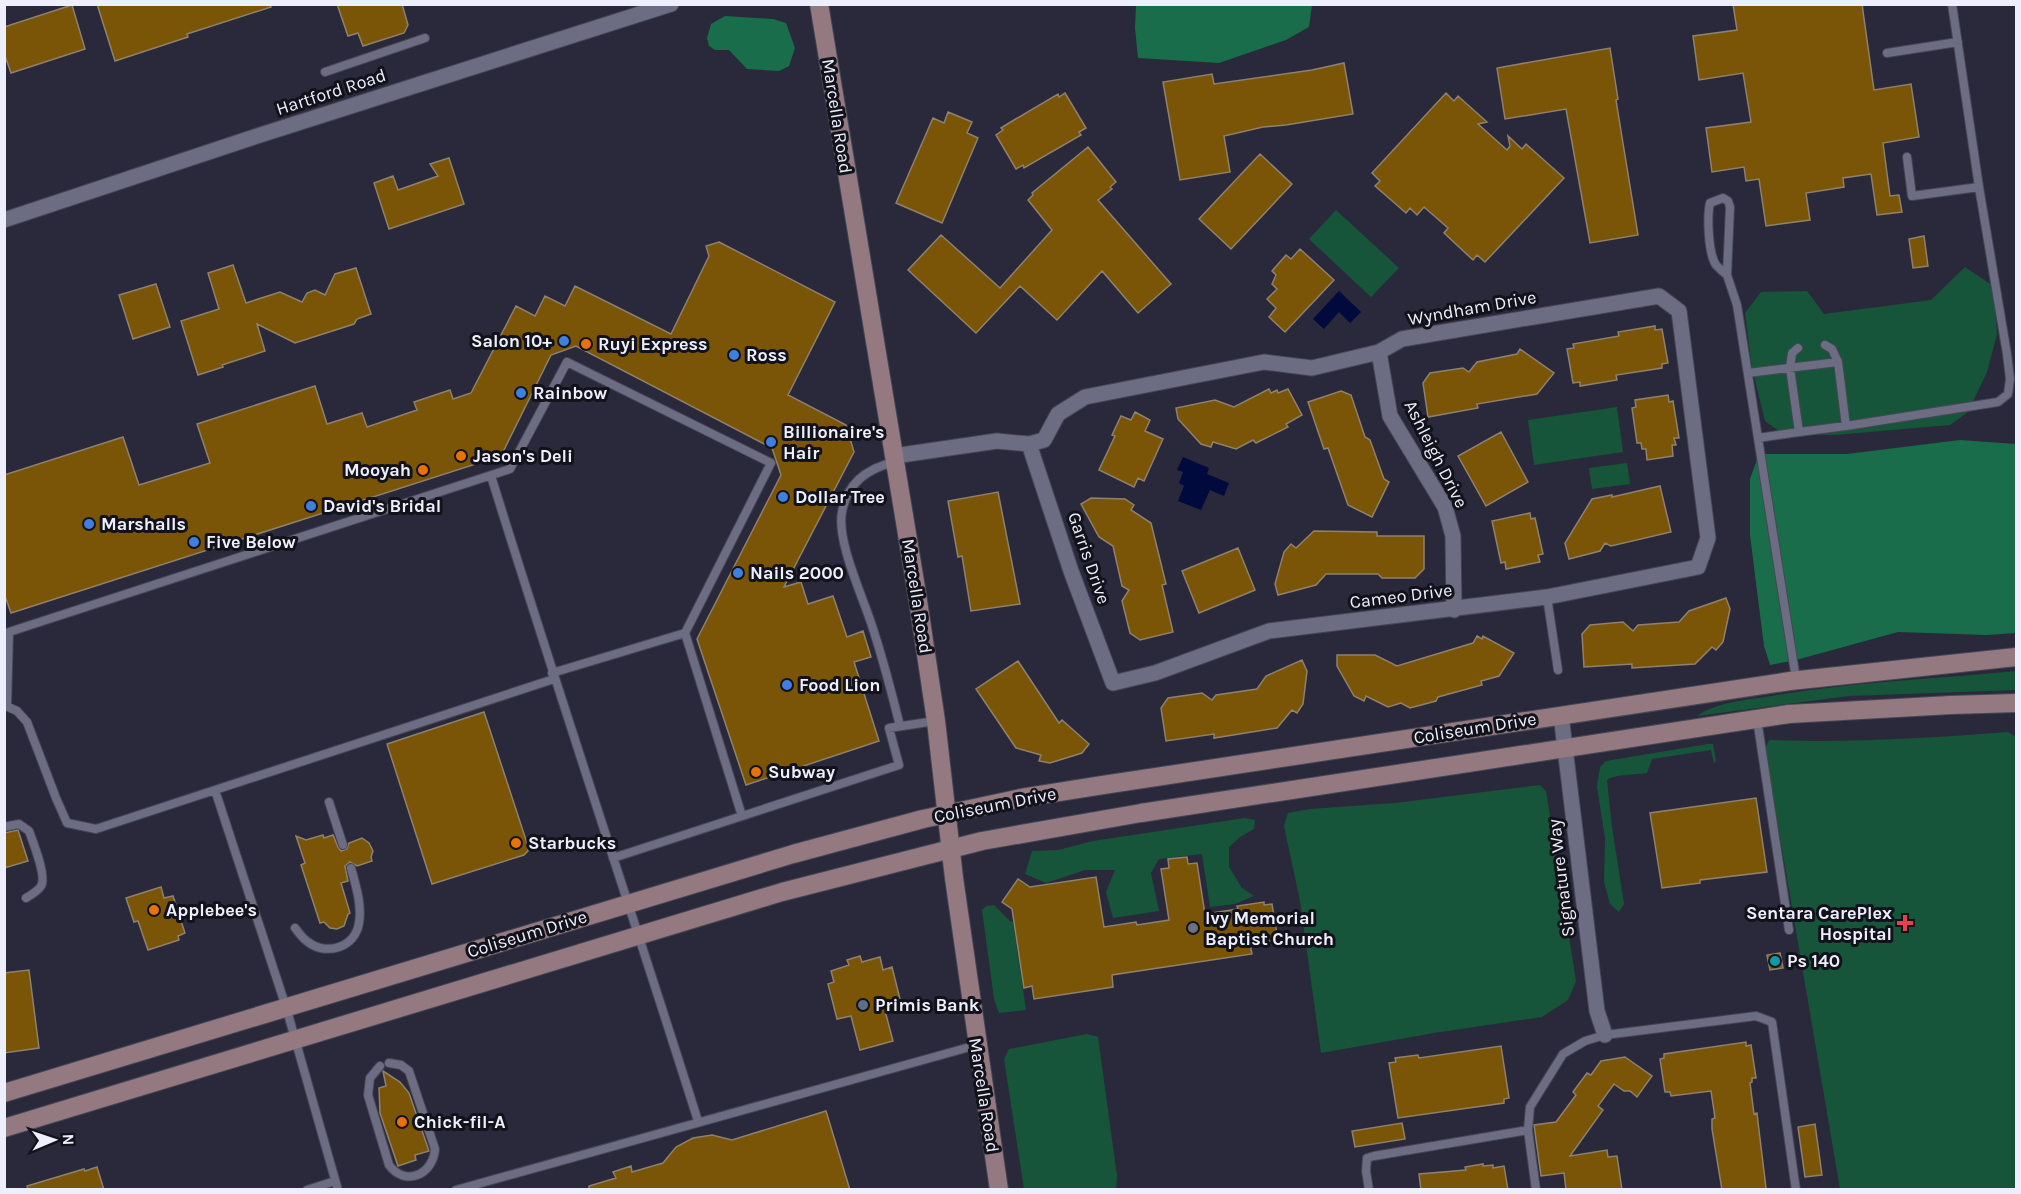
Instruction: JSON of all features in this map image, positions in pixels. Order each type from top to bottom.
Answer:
[{"type":"street","name":"Hartford Road","points":[[4,220],[276,130],[671,4]]},
{"type":"street","name":"Marcella Road","points":[[819,4],[936,721],[950,848],[999,1190]]},
{"type":"street","name":"Wyndham Drive","points":[[1029,444],[1044,440],[1058,414],[1085,397],[1264,362],[1312,368],[1379,352],[1402,339],[1659,296],[1679,311],[1708,538],[1698,567]]},
{"type":"street","name":"Ashleigh Drive","points":[[1379,352],[1390,416],[1445,507],[1453,536],[1454,610]]},
{"type":"street","points":[[895,459],[997,441],[1029,444]]},
{"type":"street","name":"Garris Drive","points":[[1029,444],[1071,571],[1113,684]]},
{"type":"street","name":"Cameo Drive","points":[[1113,684],[1155,673],[1269,631],[1547,597],[1698,567]]},
{"type":"street","name":"Coliseum Drive","points":[[4,1093],[854,836],[946,814],[1021,798],[1561,715],[1796,681],[2016,657]]},
{"type":"street","name":"Coliseum Drive","points":[[4,1128],[782,892],[950,848],[1141,813],[1789,714],[2016,703]]},
{"type":"street","name":"Signature Way","points":[[1561,715],[1597,1011],[1605,1035]]},
{"type":"lane","points":[[1758,438],[1998,402],[2008,394],[2010,379],[2007,354],[1952,4]]},
{"type":"lane","points":[[325,72],[425,38]]},
{"type":"lane","points":[[1887,53],[1958,42]]},
{"type":"lane","points":[[1907,157],[1912,196],[1979,187]]},
{"type":"lane","points":[[1727,275],[1715,263],[1708,212],[1710,203],[1723,198],[1728,201],[1730,207],[1727,275],[1737,305],[1796,681]]},
{"type":"lane","points":[[1825,345],[1832,349],[1838,362],[1846,426]]},
{"type":"lane","points":[[1798,348],[1792,353],[1790,368],[1800,432]]},
{"type":"lane","points":[[684,633],[96,829],[67,823],[27,722],[17,711],[6,705],[7,631],[510,469],[567,362],[771,463],[684,633],[742,816]]},
{"type":"lane","points":[[1748,373],[1838,362]]},
{"type":"lane","points":[[895,459],[863,475],[850,488],[842,513],[842,538],[874,631],[900,726]]},
{"type":"lane","points":[[491,476],[553,676],[698,1121]]},
{"type":"lane","points":[[1547,597],[1558,670]]},
{"type":"lane","points":[[1757,719],[1789,930]]},
{"type":"lane","points":[[613,858],[899,765],[889,728],[936,721]]},
{"type":"lane","points":[[215,790],[286,1007],[337,1185],[308,1190]]},
{"type":"lane","points":[[329,802],[343,845]]},
{"type":"lane","points":[[4,827],[19,824],[30,831],[43,883],[26,898]]},
{"type":"lane","points":[[295,927],[307,941],[321,948],[341,946],[351,940],[358,930],[360,913],[351,868]]},
{"type":"lane","points":[[1536,1190],[1528,1130],[1530,1107],[1563,1054],[1585,1041],[1605,1035],[1756,1016],[1772,1022],[1796,1190]]},
{"type":"lane","points":[[456,1190],[977,1045]]},
{"type":"lane","points":[[380,1066],[370,1077],[368,1089],[370,1105],[389,1165],[403,1175],[425,1172],[433,1162],[435,1149],[412,1076],[406,1067],[389,1063]]},
{"type":"lane","points":[[1369,1190],[1366,1171],[1367,1158],[1528,1130]]},
{"type":"green space","points":[[1136,4],[1312,5],[1309,27],[1286,40],[1219,63],[1138,58],[1135,28]]},
{"type":"green space","points":[[725,16],[773,19],[786,23],[795,48],[789,66],[779,71],[747,69],[729,50],[715,50],[709,46],[707,38],[711,24]]},
{"type":"green space","points":[[1336,210],[1399,268],[1371,297],[1309,239]]},
{"type":"green space","points":[[1965,267],[1993,286],[1997,334],[1987,372],[1968,412],[1950,425],[1835,435],[1783,434],[1765,421],[1752,368],[1745,313],[1761,292],[1807,291],[1824,314],[1931,300]]},
{"type":"green space","points":[[1617,407],[1623,452],[1534,465],[1528,420]]},
{"type":"green space","points":[[1960,440],[2016,444],[2016,633],[1986,635],[1898,632],[1770,665],[1764,646],[1750,535],[1750,479],[1759,454],[1847,454]]},
{"type":"green space","points":[[1627,463],[1630,484],[1592,489],[1589,468]]},
{"type":"green space","points":[[2016,671],[2016,690],[1849,696],[1697,716],[1732,702],[1801,691]]},
{"type":"green space","name":"Sentara CarePlex Hospital","points":[[2008,732],[2016,737],[2016,1189],[1840,1189],[1765,749],[1769,740],[1829,741]]},
{"type":"green space","points":[[1713,744],[1716,761],[1714,764],[1711,750],[1652,759],[1647,773],[1607,780],[1624,904],[1619,912],[1610,904],[1604,882],[1605,838],[1597,787],[1600,767],[1606,761]]},
{"type":"green space","points":[[1540,785],[1546,791],[1576,981],[1568,1000],[1542,1017],[1321,1053],[1300,901],[1284,826],[1288,813],[1310,809],[1395,803]]},
{"type":"green space","points":[[1245,818],[1255,820],[1254,829],[1229,847],[1229,867],[1242,888],[1254,896],[1235,904],[1210,907],[1202,854],[1159,859],[1151,873],[1159,911],[1113,918],[1106,892],[1115,870],[1085,870],[1046,883],[1025,874],[1032,851],[1058,850],[1093,841]]},
{"type":"green space","points":[[994,905],[1013,922],[1026,1010],[999,1013],[994,999],[982,910],[986,906]]},
{"type":"green space","points":[[1087,1034],[1098,1037],[1117,1176],[1116,1189],[1024,1189],[1004,1059],[1009,1049]]},
{"type":"shaded area","points":[[1339,291],[1361,312],[1350,323],[1339,312],[1324,329],[1313,319]]},
{"type":"shaded area","points":[[1183,457],[1209,468],[1207,474],[1229,483],[1224,496],[1210,490],[1201,510],[1178,501],[1184,486],[1179,483],[1183,472],[1177,470]]},
{"type":"building","points":[[97,4],[270,4],[271,7],[187,34],[188,37],[115,61]]},
{"type":"building","points":[[337,4],[402,4],[408,25],[404,33],[363,46],[358,33],[348,36]]},
{"type":"building","points":[[1733,4],[1862,4],[1874,90],[1911,84],[1919,137],[1883,143],[1890,196],[1899,195],[1902,212],[1877,215],[1871,174],[1843,178],[1844,187],[1806,193],[1810,220],[1766,226],[1759,179],[1746,181],[1744,167],[1712,172],[1706,128],[1751,122],[1743,73],[1699,80],[1693,36],[1737,30]]},
{"type":"building","points":[[72,5],[85,49],[11,73],[4,53],[4,27]]},
{"type":"building","points":[[1610,48],[1638,235],[1590,243],[1566,109],[1505,119],[1497,68]]},
{"type":"building","points":[[1344,63],[1353,114],[1263,127],[1224,136],[1230,172],[1180,180],[1163,82],[1212,74],[1214,84],[1312,70]]},
{"type":"building","points":[[1065,93],[1086,128],[1079,132],[1081,135],[1024,168],[1023,165],[1016,169],[996,135],[1009,123],[1058,94],[1059,97]]},
{"type":"building","points":[[1446,93],[1454,101],[1458,96],[1487,122],[1478,124],[1507,150],[1510,146],[1508,136],[1522,149],[1526,144],[1564,178],[1485,262],[1477,255],[1473,260],[1444,233],[1448,228],[1424,207],[1417,215],[1410,208],[1406,213],[1375,186],[1380,181],[1372,173]]},
{"type":"building","points":[[948,112],[972,122],[967,133],[978,138],[942,223],[896,203],[933,118],[944,123]]},
{"type":"building","points":[[1088,147],[1116,182],[1110,187],[1112,189],[1098,200],[1171,284],[1138,313],[1102,271],[1057,320],[1020,286],[976,333],[908,270],[941,235],[1000,288],[1052,230],[1028,200],[1033,195],[1032,193]]},
{"type":"building","points":[[1260,154],[1292,184],[1231,249],[1199,219]]},
{"type":"building","points":[[449,158],[464,204],[389,229],[374,183],[393,176],[398,190],[438,176],[430,164]]},
{"type":"building","points":[[1924,236],[1928,266],[1913,268],[1909,239]]},
{"type":"building","points":[[719,242],[835,302],[788,395],[846,425],[854,452],[784,587],[801,582],[808,604],[833,596],[847,637],[863,631],[871,657],[854,662],[879,741],[746,785],[697,639],[781,475],[772,448],[576,346],[551,355],[501,456],[11,613],[4,593],[4,475],[123,437],[139,485],[210,463],[197,424],[315,386],[327,424],[362,413],[367,427],[417,410],[414,402],[450,390],[453,399],[471,393],[516,306],[535,316],[545,296],[565,306],[575,286],[671,334],[709,256],[706,246]]},
{"type":"building","points":[[1300,249],[1334,280],[1285,332],[1269,317],[1276,308],[1267,299],[1277,289],[1272,284],[1276,275],[1272,271],[1286,255],[1291,259]]},
{"type":"building","points":[[233,265],[246,303],[280,292],[302,302],[307,293],[315,290],[325,295],[335,274],[356,268],[371,314],[357,319],[354,324],[295,343],[257,324],[265,351],[198,375],[181,321],[219,309],[208,273]]},
{"type":"building","points":[[156,284],[170,327],[133,339],[119,295]]},
{"type":"building","points":[[1655,326],[1655,330],[1662,329],[1668,363],[1662,364],[1662,368],[1616,375],[1617,380],[1580,386],[1580,382],[1573,383],[1567,349],[1574,348],[1573,344],[1619,336],[1618,332]]},
{"type":"building","points":[[1520,349],[1554,373],[1537,394],[1477,404],[1478,408],[1428,417],[1423,383],[1430,373],[1463,368],[1469,372],[1477,362],[1517,354]]},
{"type":"building","points":[[1269,389],[1271,393],[1277,390],[1278,393],[1288,389],[1302,415],[1286,424],[1288,427],[1256,443],[1253,440],[1236,449],[1213,442],[1211,447],[1201,444],[1178,419],[1176,408],[1215,400],[1234,407]]},
{"type":"building","points":[[1341,391],[1351,395],[1365,437],[1370,440],[1384,479],[1389,482],[1372,517],[1348,505],[1328,448],[1324,449],[1308,402]]},
{"type":"building","points":[[1668,395],[1669,402],[1673,401],[1679,438],[1674,438],[1676,445],[1672,445],[1673,456],[1647,460],[1646,449],[1642,449],[1641,443],[1637,443],[1632,408],[1636,407],[1635,400]]},
{"type":"building","points":[[1135,412],[1150,420],[1145,431],[1163,439],[1144,481],[1138,478],[1134,487],[1099,470],[1115,436],[1112,435],[1121,416],[1131,420]]},
{"type":"building","points":[[1501,432],[1528,482],[1486,506],[1458,456]]},
{"type":"building","points":[[1660,486],[1671,532],[1611,546],[1605,543],[1600,551],[1569,559],[1565,543],[1592,499]]},
{"type":"building","points":[[998,492],[1020,604],[971,611],[962,556],[958,557],[948,501]]},
{"type":"building","points":[[1091,498],[1125,499],[1134,505],[1131,510],[1151,523],[1166,584],[1162,585],[1173,632],[1140,640],[1130,633],[1122,601],[1129,590],[1122,586],[1113,546],[1099,537],[1081,504]]},
{"type":"building","points":[[1530,513],[1531,519],[1535,518],[1543,554],[1538,555],[1540,562],[1506,569],[1505,562],[1501,563],[1492,521]]},
{"type":"building","points":[[1314,531],[1377,532],[1377,536],[1424,536],[1424,569],[1415,578],[1382,578],[1378,574],[1326,574],[1316,585],[1278,595],[1275,584],[1284,552],[1291,544],[1296,548]]},
{"type":"building","points":[[1238,548],[1255,590],[1199,613],[1182,571]]},
{"type":"building","points":[[1726,598],[1730,609],[1723,642],[1716,650],[1712,647],[1695,664],[1632,668],[1632,664],[1584,667],[1582,634],[1590,625],[1623,622],[1633,631],[1638,625],[1679,622],[1689,611]]},
{"type":"building","points":[[1477,636],[1482,639],[1483,636],[1514,653],[1499,676],[1481,681],[1482,685],[1438,697],[1436,701],[1410,708],[1401,703],[1388,707],[1366,696],[1364,701],[1354,696],[1337,666],[1337,655],[1375,655],[1397,666],[1473,643]]},
{"type":"building","points":[[1302,660],[1307,671],[1303,704],[1297,713],[1292,710],[1277,728],[1214,738],[1214,734],[1166,741],[1161,708],[1168,698],[1202,693],[1212,700],[1216,695],[1257,689],[1266,676]]},
{"type":"building","points":[[1018,661],[1059,723],[1062,720],[1089,744],[1082,753],[1050,763],[1039,761],[1041,755],[1016,748],[976,689]]},
{"type":"building","points":[[484,712],[528,851],[524,855],[432,884],[387,744]]},
{"type":"building","points":[[1756,798],[1767,872],[1700,880],[1700,883],[1662,888],[1650,813]]},
{"type":"building","points":[[18,830],[28,861],[4,868],[4,833]]},
{"type":"building","points":[[323,835],[324,838],[333,835],[341,851],[347,849],[349,843],[362,838],[369,843],[373,851],[372,861],[357,866],[350,862],[345,866],[348,881],[341,883],[350,913],[344,926],[337,929],[330,928],[324,922],[320,923],[301,865],[305,863],[296,836],[306,840]]},
{"type":"building","name":"Ivy Memorial Baptist Church","points":[[1187,857],[1188,864],[1197,863],[1205,914],[1238,909],[1237,906],[1264,902],[1264,905],[1272,904],[1278,940],[1250,944],[1252,954],[1112,975],[1113,987],[1034,999],[1032,986],[1024,988],[1012,909],[1002,902],[1018,879],[1030,887],[1096,877],[1104,927],[1136,922],[1137,925],[1169,920],[1161,869],[1169,868],[1168,859]]},
{"type":"building","name":"Applebee's","points":[[161,887],[164,898],[173,896],[185,933],[178,936],[179,940],[148,950],[138,921],[134,922],[126,898]]},
{"type":"building","name":"Ps 140","points":[[1780,953],[1783,968],[1770,970],[1767,955]]},
{"type":"building","name":"Primis Bank","points":[[860,956],[862,962],[880,957],[883,970],[892,967],[901,1003],[884,1007],[893,1041],[860,1050],[851,1016],[837,1019],[828,984],[834,982],[831,971],[849,965],[847,960]]},
{"type":"building","points":[[29,970],[39,1048],[4,1053],[4,973]]},
{"type":"building","points":[[1746,1042],[1746,1046],[1751,1045],[1756,1078],[1752,1078],[1750,1083],[1754,1114],[1757,1113],[1766,1188],[1764,1190],[1722,1190],[1712,1129],[1712,1119],[1715,1118],[1711,1091],[1671,1096],[1670,1092],[1665,1092],[1660,1059],[1664,1058],[1664,1054]]},
{"type":"building","points":[[1501,1046],[1509,1098],[1504,1099],[1504,1103],[1398,1118],[1389,1063],[1396,1062],[1395,1058],[1418,1055],[1419,1058]]},
{"type":"building","points":[[1625,1057],[1652,1076],[1637,1097],[1614,1084],[1598,1106],[1603,1110],[1570,1156],[1607,1150],[1608,1157],[1617,1156],[1622,1190],[1566,1190],[1564,1173],[1541,1176],[1534,1125],[1556,1122],[1576,1095],[1573,1092],[1587,1073],[1591,1075],[1601,1061]]},
{"type":"building","name":"Chick-fil-A","points":[[383,1071],[400,1082],[409,1093],[429,1151],[415,1155],[416,1160],[398,1166],[380,1113],[379,1088],[386,1086]]},
{"type":"building","points":[[826,1111],[850,1190],[589,1190],[589,1186],[616,1178],[613,1172],[631,1166],[632,1172],[663,1163],[676,1147],[693,1138],[712,1135],[732,1140]]},
{"type":"building","points":[[1402,1123],[1405,1139],[1355,1147],[1352,1131]]},
{"type":"building","points":[[1815,1124],[1822,1175],[1805,1177],[1798,1127]]},
{"type":"building","points":[[1483,1164],[1483,1166],[1493,1165],[1493,1168],[1504,1166],[1508,1190],[1421,1190],[1419,1174],[1466,1170],[1465,1167]]},
{"type":"building","points":[[97,1167],[104,1190],[28,1190],[27,1186]]},
{"type":"place","name":"Salon 10+","points":[[564,341]]},
{"type":"place","name":"Ruyi Express","points":[[586,344]]},
{"type":"place","name":"Ross","points":[[734,355]]},
{"type":"place","name":"Rainbow","points":[[521,393]]},
{"type":"place","name":"Billionaire's Hair","points":[[771,442]]},
{"type":"place","name":"Jason's Deli","points":[[461,456]]},
{"type":"place","name":"Mooyah","points":[[423,470]]},
{"type":"place","name":"Dollar Tree","points":[[783,497]]},
{"type":"place","name":"David's Bridal","points":[[311,506]]},
{"type":"place","name":"Marshalls","points":[[89,524]]},
{"type":"place","name":"Five Below","points":[[194,542]]},
{"type":"place","name":"Nails 2000","points":[[738,573]]},
{"type":"place","name":"Food Lion","points":[[787,685]]},
{"type":"place","name":"Subway","points":[[756,772]]},
{"type":"place","name":"Starbucks","points":[[516,843]]},
{"type":"place","name":"Applebee's","points":[[154,910]]},
{"type":"place","name":"Sentara CarePlex Hospital","points":[[1905,923]]},
{"type":"place","name":"Ivy Memorial Baptist Church","points":[[1193,928]]},
{"type":"place","name":"Ps 140","points":[[1775,961]]},
{"type":"place","name":"Primis Bank","points":[[863,1005]]},
{"type":"place","name":"Chick-fil-A","points":[[402,1122]]}]
